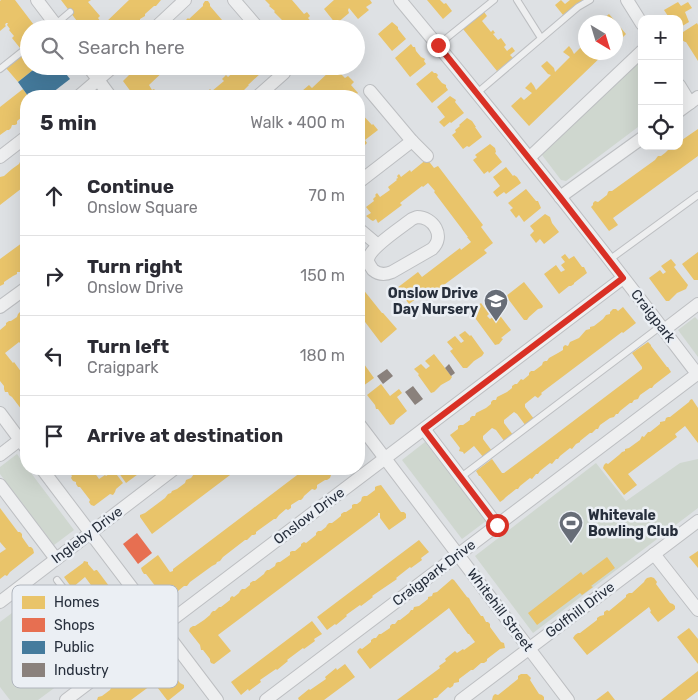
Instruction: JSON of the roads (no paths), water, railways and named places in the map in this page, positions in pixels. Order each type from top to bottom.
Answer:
[{"type":"street","points":[[37,0],[50,20]]},
{"type":"street","points":[[164,20],[185,0]]},
{"type":"street","points":[[234,0],[251,20]]},
{"type":"street","name":"Craigpark","points":[[400,0],[560,197],[697,375]]},
{"type":"street","points":[[628,0],[638,17]]},
{"type":"street","points":[[529,158],[638,55]]},
{"type":"street","points":[[94,75],[106,90]]},
{"type":"street","points":[[86,90],[104,75]]},
{"type":"street","points":[[264,90],[280,75]]},
{"type":"street","points":[[683,89],[694,100],[683,108]]},
{"type":"street","points":[[370,92],[427,156]]},
{"type":"street","points":[[365,177],[412,141]]},
{"type":"street","points":[[560,197],[638,141]]},
{"type":"street","points":[[0,157],[20,142]]},
{"type":"street","points":[[417,217],[427,218],[439,235],[436,245],[432,248],[387,274],[376,272],[369,265],[370,255],[378,245],[417,217]]},
{"type":"street","points":[[365,234],[378,245]]},
{"type":"street","name":"Onslow Drive","points":[[365,473],[623,278]]},
{"type":"street","points":[[0,308],[20,293]]},
{"type":"street","points":[[662,328],[698,304]]},
{"type":"street","name":"Craigpark Drive","points":[[266,700],[697,375]]},
{"type":"street","points":[[0,413],[20,436]]},
{"type":"street","points":[[424,429],[497,525]]},
{"type":"street","name":"Whitehill Street","points":[[365,432],[568,700]]},
{"type":"street","points":[[0,455],[20,443]]},
{"type":"street","points":[[47,475],[131,585]]},
{"type":"street","name":"Ingleby Drive","points":[[22,585],[166,475]]},
{"type":"street","name":"Onslow Drive","points":[[178,615],[363,475]]},
{"type":"street","points":[[0,486],[56,559]]},
{"type":"street","name":"Golfhill Drive","points":[[462,700],[698,520]]},
{"type":"street","points":[[654,554],[698,610]]},
{"type":"street","name":"Ingleby Drive","points":[[0,602],[12,593]]},
{"type":"street","points":[[178,648],[217,700]]},
{"type":"street","name":"Onslow Drive","points":[[66,700],[82,688]]},
{"type":"lane","points":[[438,45],[494,0]]},
{"type":"lane","points":[[517,0],[541,38]]},
{"type":"lane","points":[[477,93],[578,7],[590,0]]},
{"type":"lane","points":[[62,20],[70,12]]},
{"type":"lane","points":[[0,69],[20,53]]},
{"type":"lane","points":[[609,260],[698,195]]},
{"type":"lane","points":[[460,477],[662,328]]},
{"type":"lane","points":[[57,580],[61,585]]},
{"type":"place","name":"Onslow Drive Day Nursery","points":[[496,322]]},
{"type":"place","name":"Whitevale Bowling Club","points":[[571,544]]}]
